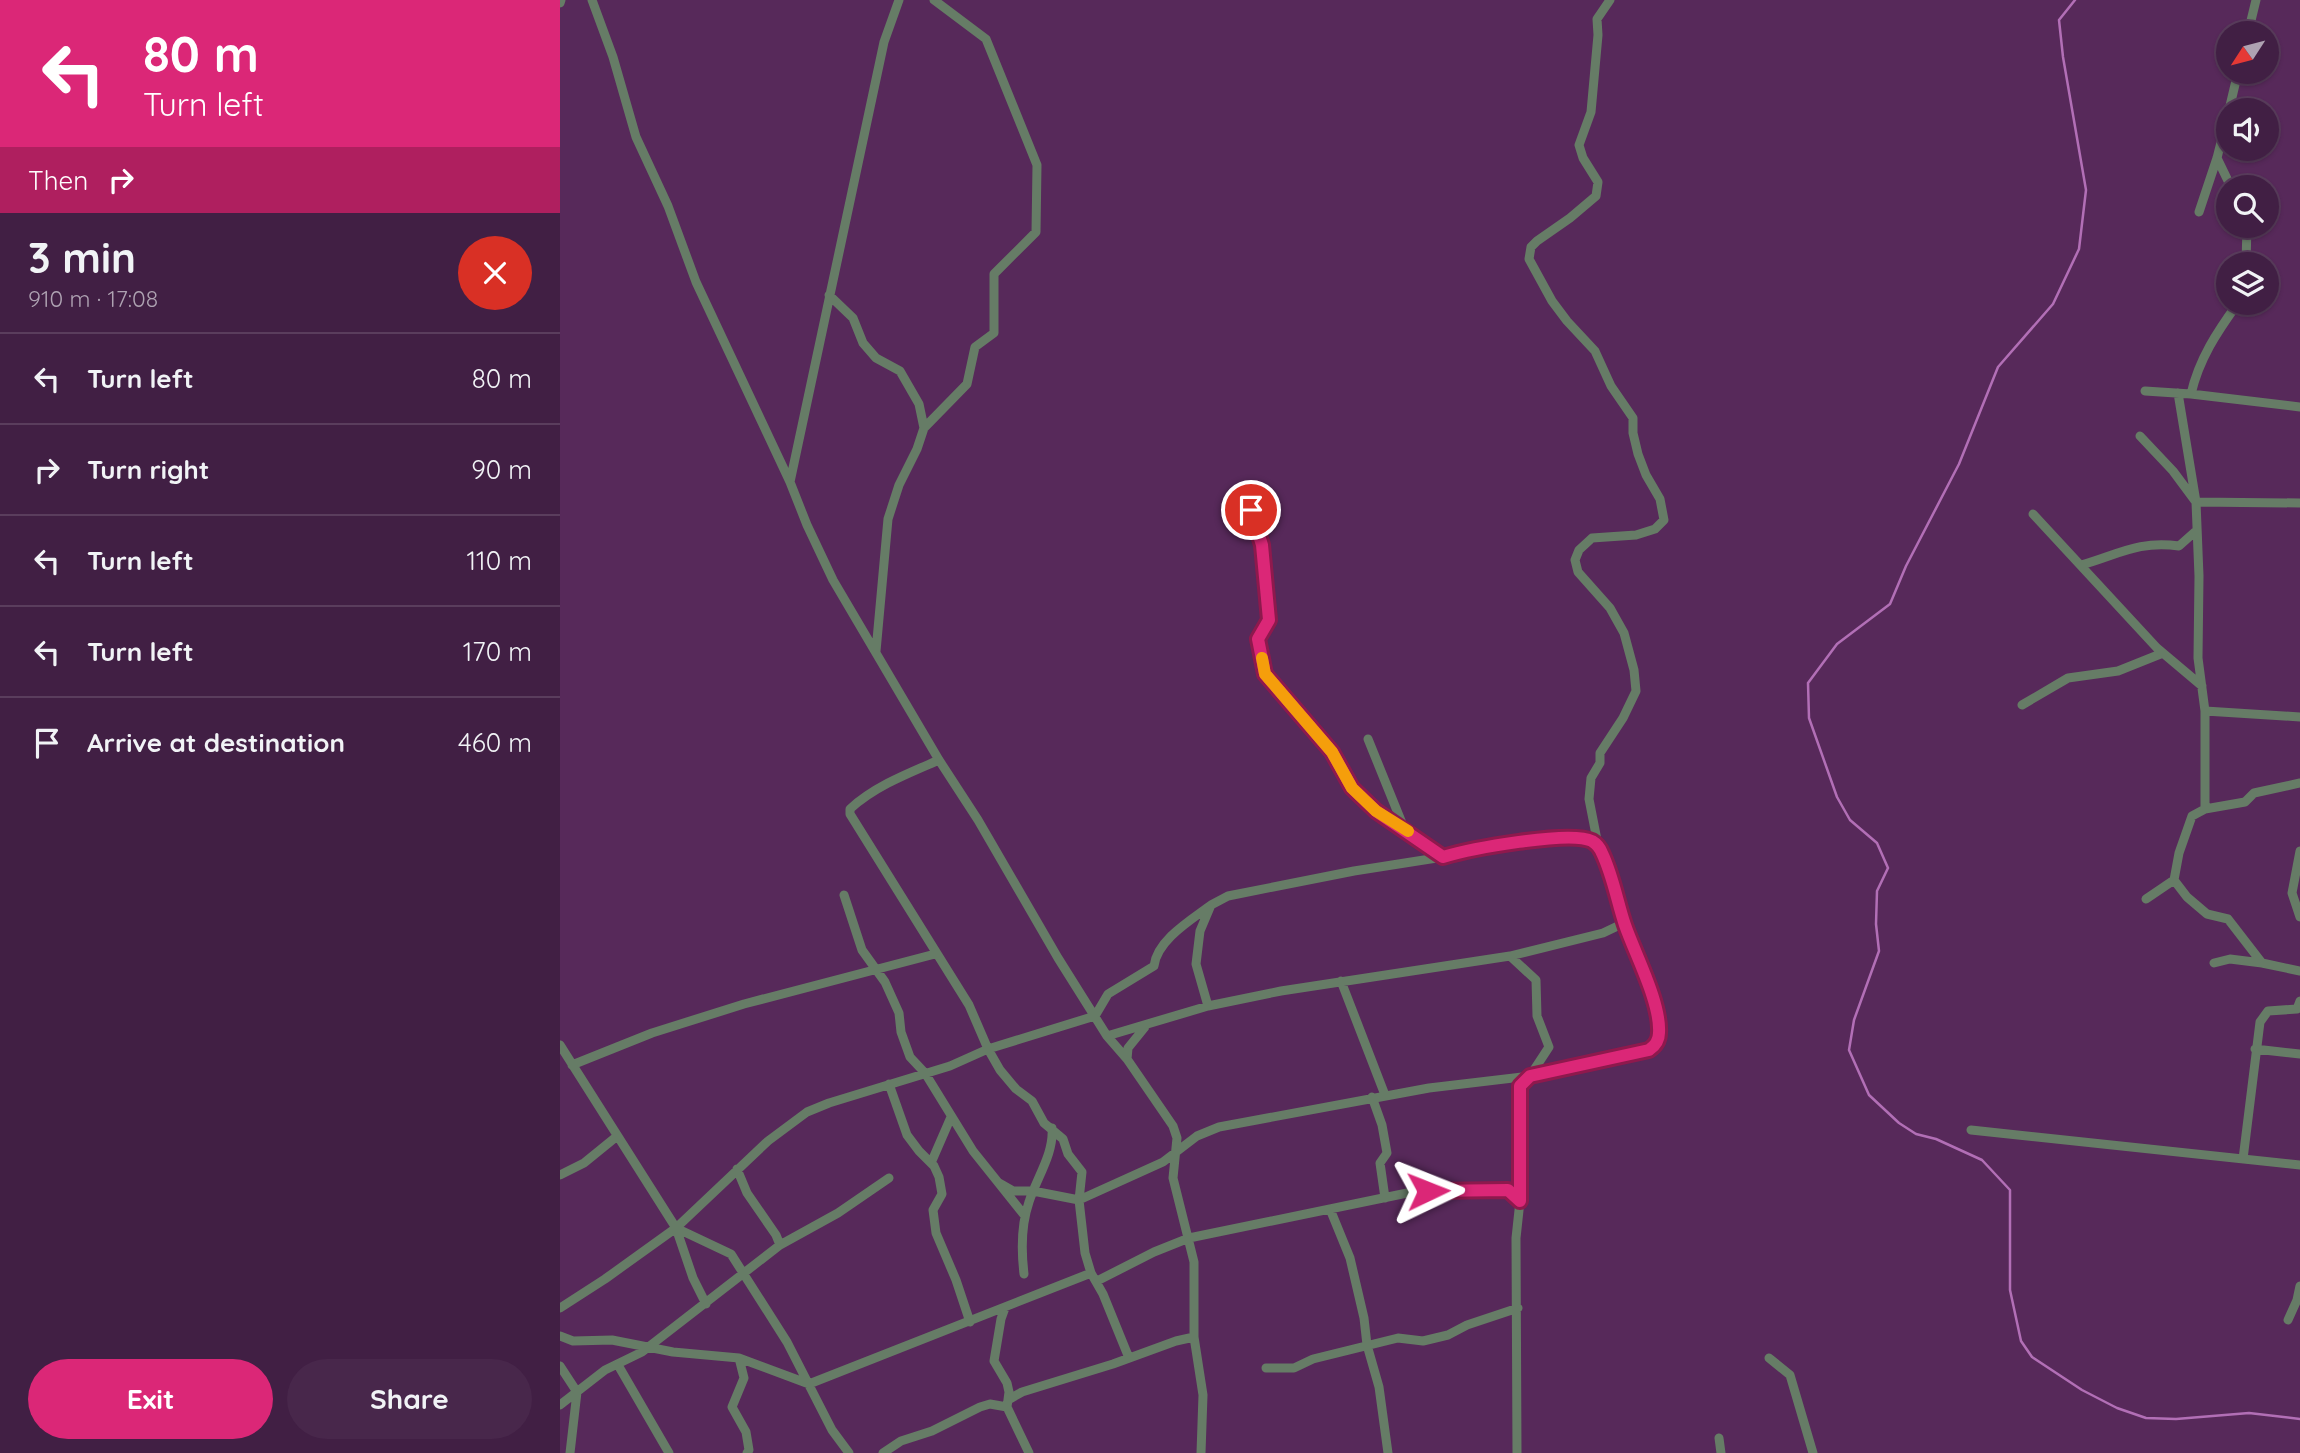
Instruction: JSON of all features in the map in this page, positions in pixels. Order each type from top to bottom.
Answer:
[{"type":"street","points":[[592,0],[613,58],[636,137],[668,206],[696,282],[833,580],[1058,958],[1107,1036],[1127,1059],[1173,1126],[1177,1138],[1173,1178],[1194,1262],[1194,1337],[1203,1395],[1201,1453]]},
{"type":"street","points":[[790,482],[884,42],[899,0]]},
{"type":"street","points":[[923,428],[967,384],[975,347],[994,333],[994,274],[1036,232],[1037,165],[986,39],[934,0]]},
{"type":"street","points":[[999,1184],[1013,1191],[1033,1191],[1079,1200],[1163,1162],[1197,1136],[1219,1127],[1385,1095],[1530,1076],[1644,1052],[1656,1043],[1659,1033],[1655,1006],[1624,923],[1607,864],[1598,845],[1589,799],[1591,778],[1600,763],[1600,753],[1623,718],[1636,691],[1634,670],[1624,633],[1610,608],[1578,572],[1575,560],[1579,550],[1592,538],[1636,536],[1656,529],[1664,520],[1660,499],[1638,454],[1633,418],[1611,386],[1595,351],[1552,301],[1529,259],[1531,247],[1537,241],[1570,218],[1598,192],[1598,182],[1583,158],[1579,145],[1591,112],[1597,19],[1611,0]]},
{"type":"street","points":[[2251,21],[2256,0]]},
{"type":"street","points":[[2199,212],[2216,161]]},
{"type":"street","points":[[829,295],[853,318],[863,343],[876,358],[900,371],[919,404],[923,428],[888,519],[876,650]]},
{"type":"street","points":[[2190,394],[2196,371],[2207,348],[2230,315]]},
{"type":"street","points":[[2145,391],[2300,407]]},
{"type":"street","points":[[2178,393],[2196,502],[2198,658],[2205,711],[2205,809]]},
{"type":"street","points":[[2140,436],[2173,471],[2196,502]]},
{"type":"street","points":[[2196,502],[2300,503]]},
{"type":"street","points":[[1251,510],[1262,545],[1269,620],[1258,639],[1265,674],[1332,752],[1352,788],[1376,811],[1443,857]]},
{"type":"street","points":[[2033,514],[2163,653],[2202,687]]},
{"type":"street","points":[[2081,565],[2142,545],[2158,542],[2179,545],[2197,530]]},
{"type":"street","points":[[2022,705],[2068,678],[2118,671],[2163,653]]},
{"type":"street","points":[[2205,711],[2300,717]]},
{"type":"street","points":[[1368,739],[1404,828]]},
{"type":"street","points":[[939,760],[899,777],[856,803],[850,809],[850,814],[969,1005],[988,1049],[1008,1080],[1032,1101],[1044,1122],[1063,1139],[1068,1154],[1082,1172],[1079,1200],[1085,1253],[1129,1358]]},
{"type":"street","points":[[2146,899],[2174,880],[2179,853],[2192,816],[2205,809],[2245,802],[2254,793],[2300,783]]},
{"type":"street","points":[[560,1308],[676,1228],[698,1210],[768,1140],[807,1112],[960,1062],[988,1049],[1095,1016],[1108,994],[1154,967],[1155,956],[1167,942],[1211,905],[1228,896],[1354,871],[1443,857],[1488,846],[1578,838],[1598,845]]},
{"type":"street","points":[[2300,851],[2292,893],[2300,917]]},
{"type":"street","points":[[2174,880],[2187,897],[2207,914],[2228,919],[2262,963]]},
{"type":"street","points":[[844,895],[862,950],[885,982],[899,1013],[901,1032],[910,1057],[925,1073],[973,1151],[1025,1216]]},
{"type":"street","points":[[1208,1006],[1196,964],[1200,931],[1211,905]]},
{"type":"street","points":[[1107,1036],[1208,1006],[1281,990],[1510,956],[1603,933],[1624,923]]},
{"type":"street","points":[[572,1065],[652,1033],[744,1004],[935,954]]},
{"type":"street","points":[[1510,956],[1536,979],[1537,1016],[1549,1046],[1530,1076],[1520,1086],[1520,1201],[1516,1238],[1517,1453]]},
{"type":"street","points":[[2214,963],[2230,959],[2300,971]]},
{"type":"street","points":[[1341,981],[1385,1095]]},
{"type":"street","points":[[2243,1159],[2260,1022],[2268,1011],[2297,1009],[2300,1001]]},
{"type":"street","points":[[1127,1059],[1128,1048],[1146,1026]]},
{"type":"street","points":[[560,1045],[676,1228],[693,1278],[706,1304]]},
{"type":"street","points":[[2255,1049],[2300,1054]]},
{"type":"street","points":[[889,1084],[907,1135],[931,1163],[939,1177],[942,1194],[933,1210],[936,1233],[970,1322]]},
{"type":"street","points":[[1373,1097],[1387,1153],[1380,1163],[1385,1198]]},
{"type":"street","points":[[931,1163],[951,1117]]},
{"type":"street","points":[[1024,1274],[1021,1250],[1025,1216],[1053,1142],[1052,1128]]},
{"type":"street","points":[[1971,1130],[2300,1165]]},
{"type":"street","points":[[560,1175],[584,1163],[616,1137]]},
{"type":"street","points":[[737,1169],[747,1193],[780,1245]]},
{"type":"street","points":[[560,1405],[605,1370],[649,1347],[780,1245],[838,1213],[889,1178]]},
{"type":"street","points":[[560,1336],[573,1341],[612,1340],[739,1359],[810,1384],[906,1344],[1094,1278],[1189,1238],[1385,1198],[1444,1189],[1508,1190],[1520,1201]]},
{"type":"street","points":[[1330,1209],[1350,1258],[1364,1318],[1367,1345],[1379,1387],[1388,1453]]},
{"type":"street","points":[[676,1228],[731,1254],[781,1332],[832,1430],[849,1453]]},
{"type":"street","points":[[2288,1320],[2300,1286]]},
{"type":"street","points":[[1005,1308],[993,1356],[1007,1383],[1007,1404],[1029,1453]]},
{"type":"street","points":[[1266,1368],[1294,1368],[1313,1360],[1398,1338],[1423,1341],[1448,1335],[1467,1325],[1518,1308]]},
{"type":"street","points":[[883,1453],[901,1441],[932,1431],[980,1407],[1007,1404],[1022,1392],[1194,1337]]},
{"type":"street","points":[[1769,1358],[1790,1375],[1813,1453]]},
{"type":"street","points":[[739,1359],[744,1378],[732,1407],[746,1432],[747,1453]]},
{"type":"street","points":[[618,1365],[669,1453]]},
{"type":"street","points":[[560,1366],[577,1392],[570,1453]]},
{"type":"street","points":[[1718,1438],[1721,1453]]},
{"type":"waterway","points":[[2075,0],[2059,20],[2086,190],[2079,249],[2053,304],[1998,367],[1959,464],[1906,566],[1890,604],[1837,644],[1808,683],[1809,718],[1837,797],[1850,820],[1877,843],[1888,868],[1877,891],[1879,951],[1854,1020],[1849,1050],[1869,1095],[1899,1123],[1916,1134],[1936,1139],[1982,1160],[2010,1190],[2010,1290],[2021,1341],[2032,1357],[2082,1390],[2117,1408],[2146,1418],[2176,1419],[2249,1413],[2300,1419]]},
{"type":"slow traffic","points":[[1262,658],[1265,674],[1332,752],[1352,788],[1376,811],[1408,831]]},
{"type":"route","points":[[1251,510],[1262,545],[1269,620],[1258,639],[1265,674],[1332,752],[1352,788],[1376,811],[1443,857],[1488,846],[1559,839],[1578,838],[1598,845],[1607,864],[1624,923],[1655,1006],[1659,1033],[1656,1043],[1649,1050],[1530,1076],[1520,1086],[1520,1201],[1508,1190],[1428,1191]]}]
